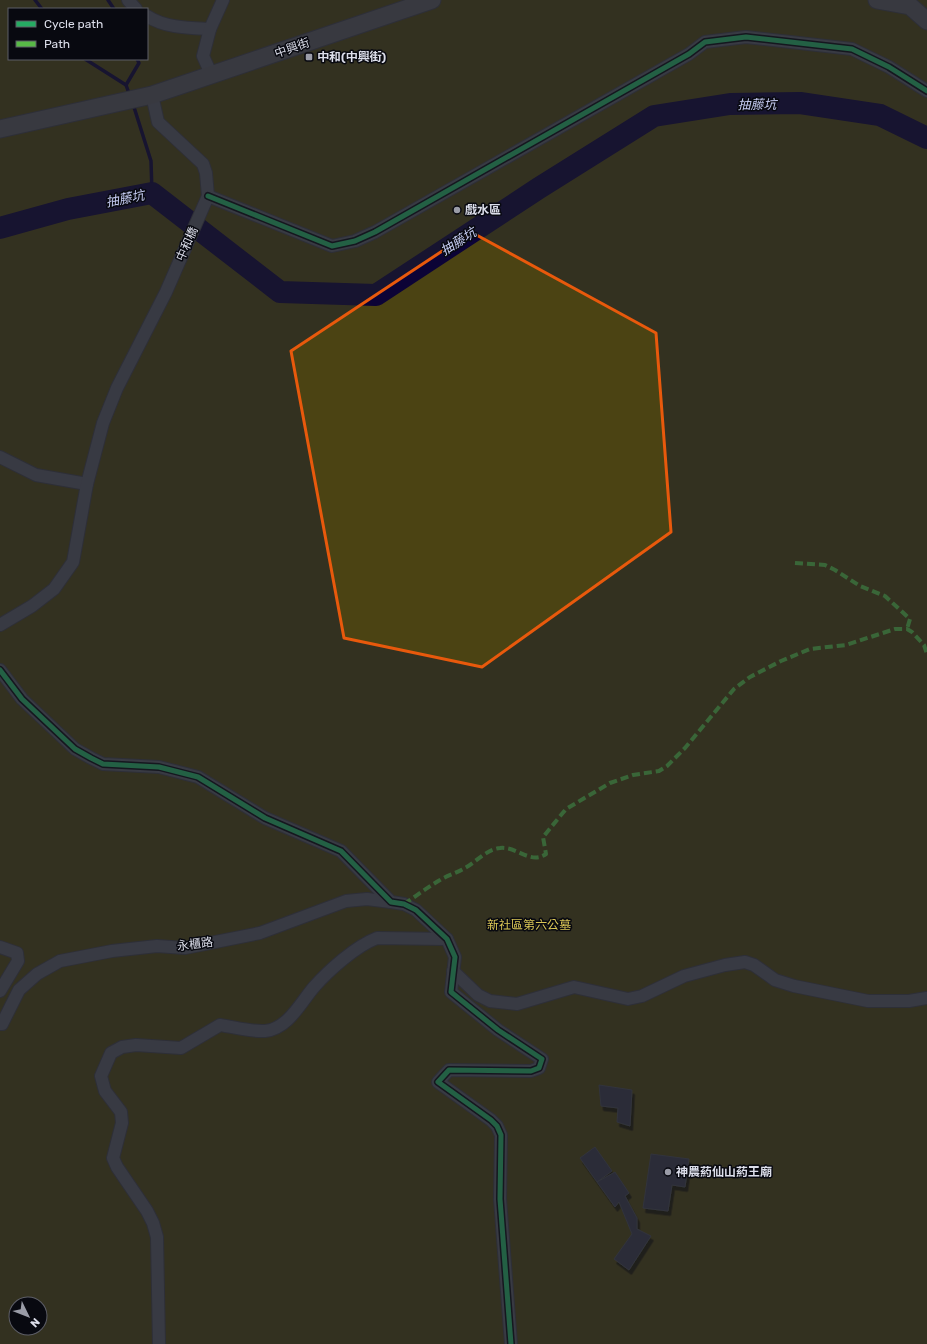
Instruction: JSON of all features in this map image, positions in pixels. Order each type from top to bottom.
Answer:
[{"type":"street","points":[[128,0],[135,8]]},
{"type":"street","points":[[212,76],[203,56],[210,30],[223,0]]},
{"type":"street","name":"中興街","points":[[0,129],[124,100],[152,95],[212,76],[432,0]]},
{"type":"street","points":[[877,0],[910,6],[927,22]]},
{"type":"street","points":[[148,17],[153,20],[177,26],[210,30]]},
{"type":"street","points":[[152,95],[158,122],[202,164],[206,172],[208,196],[332,246],[355,241],[395,220],[689,54],[705,42],[746,37],[852,49],[889,67],[927,91]]},
{"type":"street","name":"中和橋","points":[[0,625],[32,606],[54,589],[72,562],[87,484],[103,423],[117,388],[166,292],[208,196]]},
{"type":"street","points":[[0,457],[36,475],[87,484]]},
{"type":"street","points":[[0,670],[22,699],[75,749],[103,764],[159,768],[198,776],[265,818],[341,851],[392,902]]},
{"type":"street","name":"永櫃路","points":[[0,1024],[2,1024],[19,990],[37,974],[60,961],[112,951],[157,946],[185,948],[260,933],[346,902],[367,899],[404,904],[416,910],[448,939]]},
{"type":"street","points":[[159,1344],[157,1237],[153,1223],[117,1167],[113,1158],[122,1123],[121,1112],[105,1091],[101,1076],[111,1053],[122,1047],[136,1044],[181,1048],[220,1025],[256,1031],[267,1031],[295,1014],[314,988],[330,970],[368,941],[377,938],[448,939],[455,957],[451,992],[498,1030],[542,1060],[539,1068],[531,1071],[449,1070],[438,1082],[491,1120],[497,1126],[501,1135],[500,1199],[511,1344]]},
{"type":"street","points":[[0,947],[17,953],[18,961],[0,991]]},
{"type":"street","points":[[453,971],[478,995],[490,1001],[517,1004],[574,987],[628,999],[635,998],[684,976],[724,965],[745,962],[754,965],[776,980],[794,986],[868,1001],[909,1001],[927,998]]},
{"type":"highlighted area","points":[[471,232],[656,333],[671,532],[482,667],[344,638],[291,351]]},
{"type":"green space","name":"新社區第六公墓","points":[[0,0],[927,0],[927,1344],[0,1344]]},
{"type":"building","points":[[599,1085],[632,1090],[630,1126],[617,1122],[618,1108],[601,1106]]},
{"type":"building","points":[[595,1147],[612,1171],[597,1182],[580,1158]]},
{"type":"building","name":"神農葯仙山葯王廟","points":[[651,1154],[689,1159],[685,1187],[672,1185],[668,1211],[643,1208]]},
{"type":"building","points":[[615,1172],[629,1193],[625,1196],[637,1218],[637,1229],[651,1236],[629,1270],[614,1259],[632,1234],[619,1202],[615,1207],[597,1182]]},
{"type":"waterway","points":[[35,0],[41,8]]},
{"type":"waterway","points":[[108,0],[113,8]]},
{"type":"waterway","points":[[87,60],[126,85],[130,96]]},
{"type":"waterway","points":[[126,85],[139,63],[138,60]]},
{"type":"waterway","name":"抽藤坑","points":[[0,228],[68,209],[152,193],[280,292],[376,295],[539,188],[654,116],[730,104],[800,103],[880,115],[927,138]]},
{"type":"waterway","points":[[133,104],[151,161],[152,193]]},
{"type":"marked path","points":[[795,563],[825,565],[860,586],[885,596],[910,619],[907,629]]},
{"type":"marked path","points":[[404,904],[436,883],[462,870],[486,853],[495,849],[506,848],[534,857],[540,857],[546,854],[543,837],[566,809],[610,783],[633,775],[659,771],[667,766],[685,748],[734,689],[750,677],[781,661],[810,649],[846,645],[895,629],[907,629],[912,632],[924,645],[927,654]]},
{"type":"cycle path","points":[[208,196],[332,246],[355,241],[375,232],[689,54],[705,42],[746,37],[852,49],[889,67],[927,91]]},
{"type":"cycle path","points":[[0,670],[22,699],[75,749],[91,758],[103,764],[159,767],[198,777],[265,818],[341,851],[391,902],[404,904],[416,910],[447,939],[455,957],[451,992],[498,1030],[542,1059],[539,1068],[531,1071],[449,1070],[438,1082],[491,1120],[497,1126],[501,1135],[500,1199],[511,1344]]},
{"type":"place","name":"中和(中興街)","points":[[309,57]]},
{"type":"place","name":"戲水區","points":[[457,210]]},
{"type":"place","name":"神農葯仙山葯王廟","points":[[668,1172]]}]
